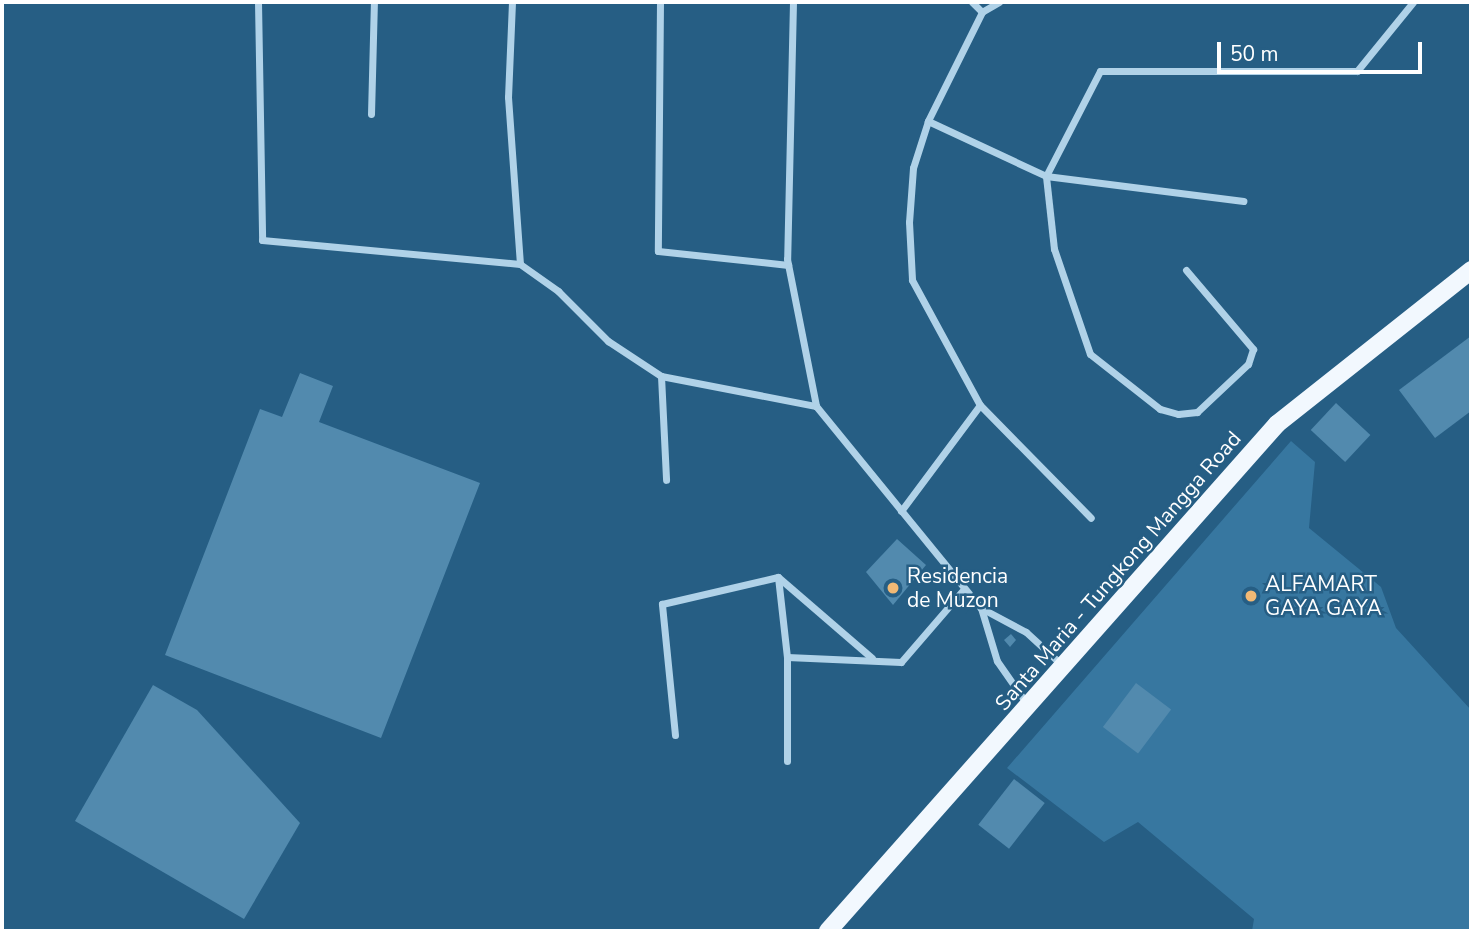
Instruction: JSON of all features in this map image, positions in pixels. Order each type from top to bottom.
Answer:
[{"type":"main road","name":"Santa Maria - Tungkong Mangga Road","points":[[828,931],[1065,668],[1277,424],[1471,270]]},
{"type":"street","points":[[258,2],[262,240],[520,264],[558,291],[608,341],[661,376],[816,406]]},
{"type":"street","points":[[371,114],[374,2]]},
{"type":"street","points":[[512,2],[508,97],[520,264]]},
{"type":"street","points":[[660,2],[658,251],[788,265]]},
{"type":"street","points":[[793,2],[788,265],[816,406],[981,608],[1026,632],[1065,668]]},
{"type":"street","points":[[972,2],[982,12]]},
{"type":"street","points":[[999,2],[982,12],[928,121],[913,168],[909,222],[912,280],[980,405],[1091,518]]},
{"type":"street","points":[[1186,270],[1253,349],[1248,363],[1197,412],[1178,414],[1160,409],[1090,354],[1054,249],[1046,176],[1100,71],[1357,71],[1413,2]]},
{"type":"street","points":[[928,121],[1046,176],[1243,201]]},
{"type":"street","points":[[661,376],[666,480]]},
{"type":"street","points":[[901,511],[980,405]]},
{"type":"street","points":[[778,577],[872,658]]},
{"type":"street","points":[[778,577],[787,657],[787,761]]},
{"type":"street","points":[[675,735],[662,604],[778,577]]},
{"type":"street","points":[[787,657],[872,658],[901,662],[964,589]]},
{"type":"street","points":[[981,608],[997,661],[1029,708]]},
{"type":"shaded area","points":[[1291,441],[1315,462],[1309,528],[1381,587],[1396,628],[1471,710],[1471,931],[1252,931],[1254,919],[1138,822],[1104,842],[1007,768]]},
{"type":"building","points":[[1471,336],[1471,411],[1435,438],[1399,390]]},
{"type":"building","points":[[300,373],[333,386],[319,422],[480,483],[381,738],[165,655],[260,409],[282,417]]},
{"type":"building","points":[[1336,403],[1370,435],[1345,462],[1311,430]]},
{"type":"building","name":"Residencia de Muzon","points":[[897,539],[926,565],[893,605],[866,572]]},
{"type":"building","points":[[1011,634],[1016,640],[1010,647],[1004,640]]},
{"type":"building","points":[[1136,683],[1171,709],[1138,753],[1103,727]]},
{"type":"building","points":[[153,685],[197,710],[300,823],[244,919],[75,821]]},
{"type":"building","points":[[1014,779],[1045,803],[1009,849],[978,825]]},
{"type":"place","name":"Residencia de Muzon","points":[[893,588]]},
{"type":"place","name":"ALFAMART GAYA GAYA","points":[[1251,596]]}]
